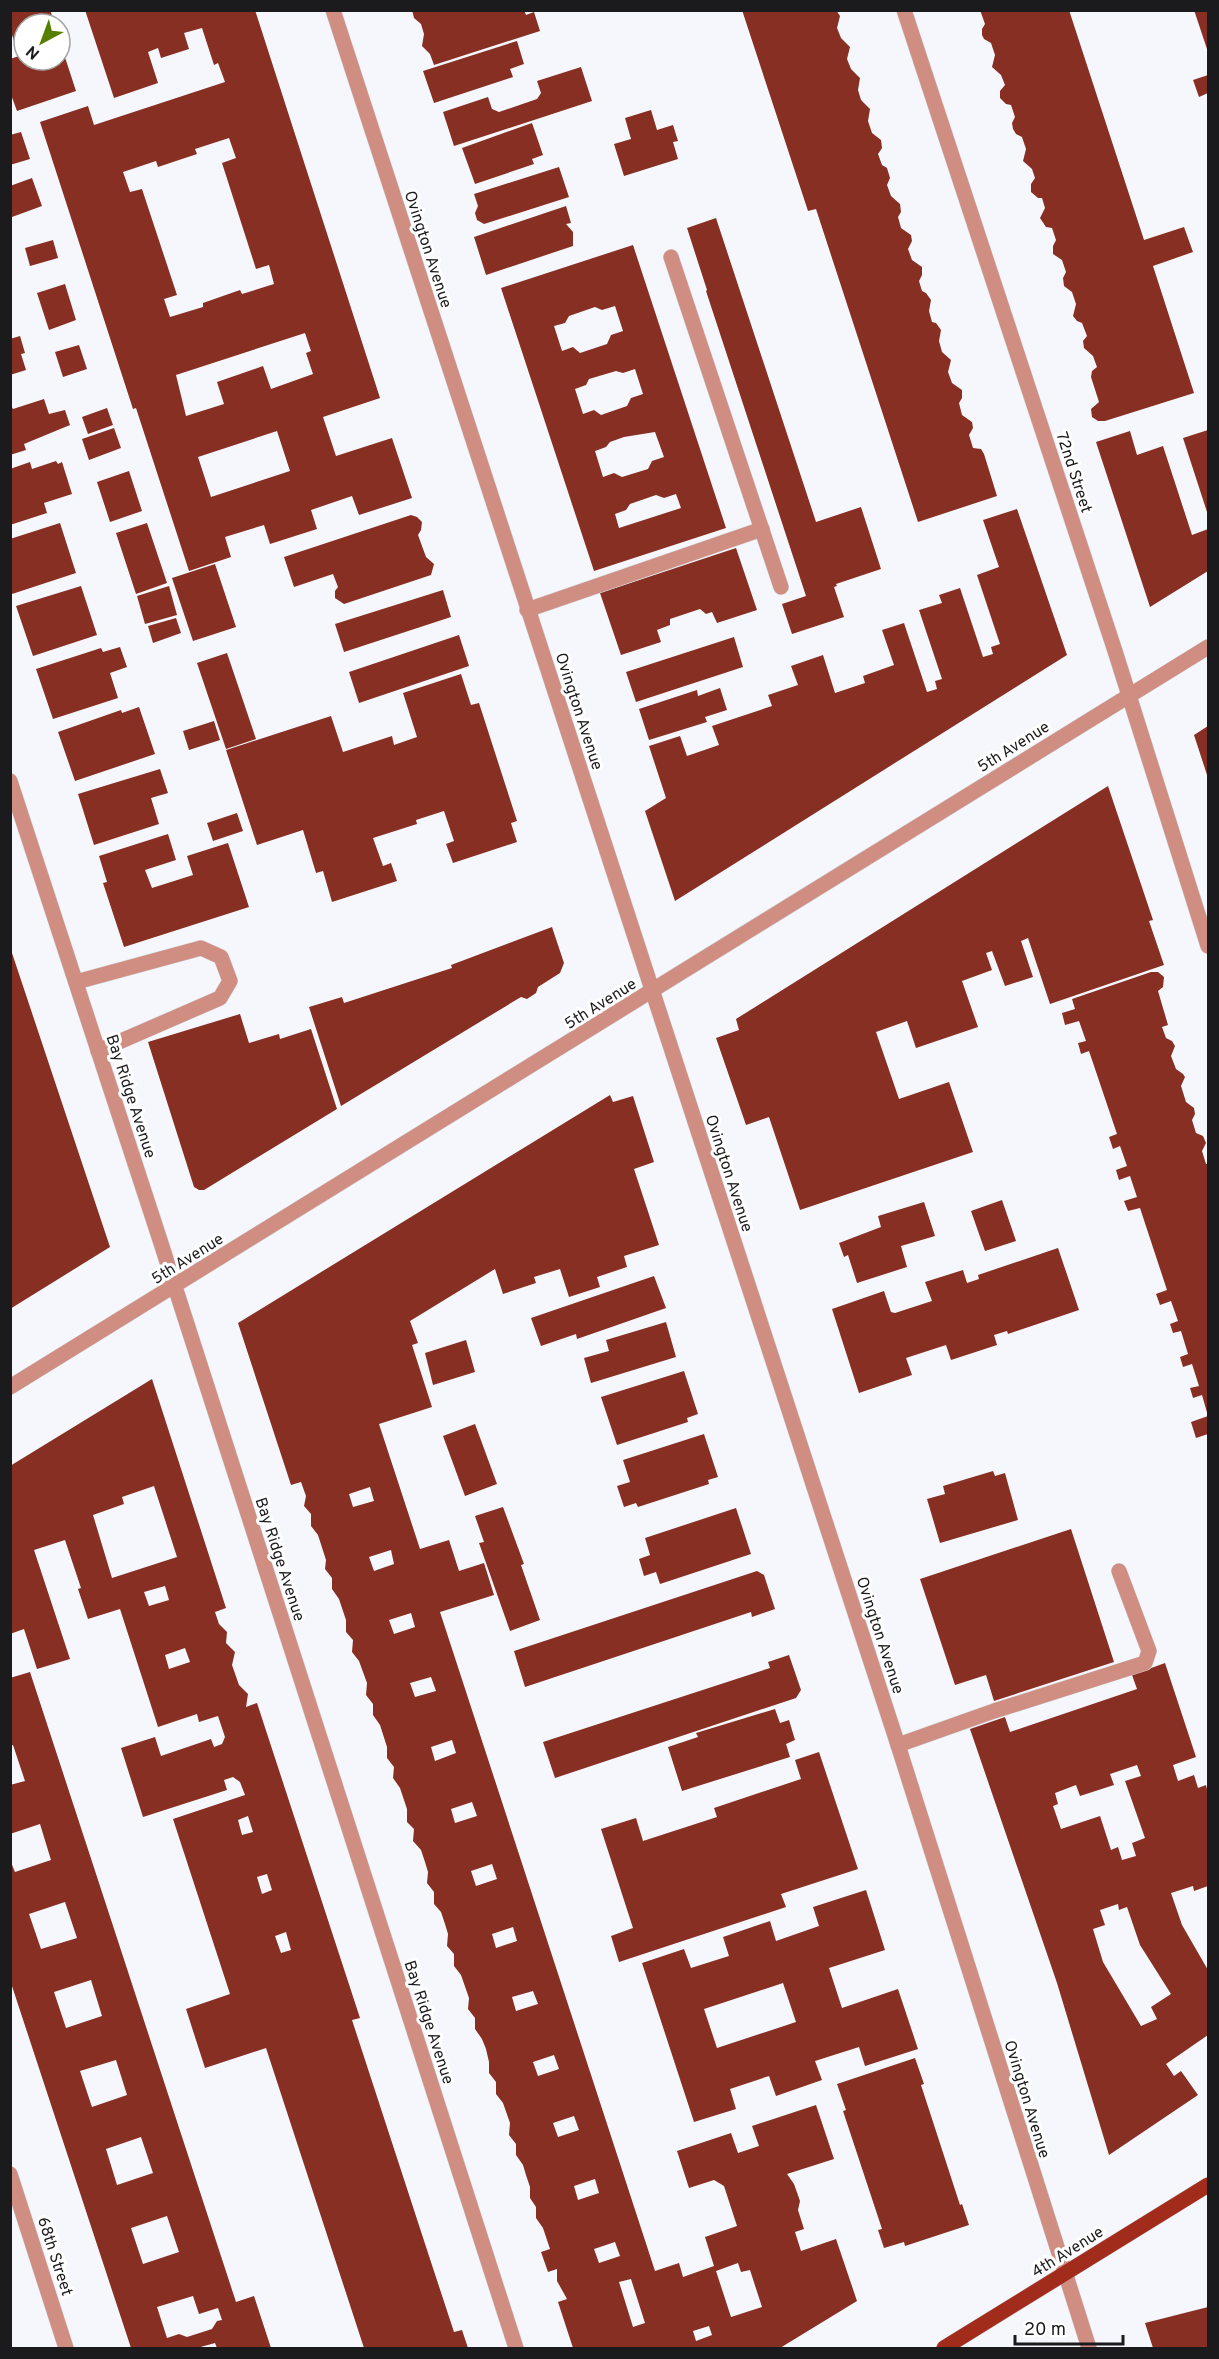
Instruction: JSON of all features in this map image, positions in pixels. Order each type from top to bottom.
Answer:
[{"type":"main road","name":"4th Avenue","points":[[944,2349],[1209,2184]]},
{"type":"street","name":"Ovington Avenue","points":[[333,10],[898,1745],[1089,2349]]},
{"type":"street","name":"72nd Street","points":[[904,10],[1209,946]]},
{"type":"street","points":[[671,257],[781,587]]},
{"type":"street","points":[[527,610],[762,529]]},
{"type":"street","name":"5th Avenue","points":[[10,1387],[1209,647]]},
{"type":"street","name":"Bay Ridge Avenue","points":[[10,781],[516,2349]]},
{"type":"street","points":[[76,982],[201,948],[221,957],[230,981],[220,998],[98,1051]]},
{"type":"street","points":[[898,1745],[994,1711],[1144,1663],[1149,1651],[1119,1571]]},
{"type":"street","name":"68th Street","points":[[10,2174],[66,2349]]},
{"type":"building","points":[[10,10],[50,10],[51,12],[12,12],[12,35]]},
{"type":"building","points":[[85,10],[255,10],[380,398],[323,417],[336,456],[392,438],[412,498],[359,515],[352,496],[311,510],[317,529],[270,544],[264,525],[225,537],[231,557],[189,571],[136,408],[133,409],[40,122],[88,106],[94,125],[225,82],[218,63],[214,65],[202,28],[184,33],[189,49],[161,58],[158,48],[148,52],[158,83],[114,98]],"holes":[[[229,138],[236,158],[222,163],[256,269],[269,265],[274,284],[242,294],[240,290],[203,303],[203,307],[170,317],[164,299],[177,295],[142,189],[130,192],[123,172],[156,161],[158,167],[197,154],[195,149]],[[305,333],[311,351],[306,353],[313,374],[271,389],[263,366],[217,382],[224,404],[186,416],[176,375]],[[277,431],[290,471],[211,497],[198,457]]]},
{"type":"building","points":[[412,10],[524,10],[526,15],[534,12],[540,31],[434,65],[430,54],[422,46],[424,34]]},
{"type":"building","points":[[742,10],[836,10],[840,16],[837,28],[841,38],[850,47],[847,59],[851,69],[860,78],[858,90],[861,100],[870,109],[868,121],[872,133],[881,140],[882,148],[878,154],[882,165],[887,168],[890,178],[887,185],[891,196],[900,204],[901,212],[898,217],[901,228],[911,235],[912,241],[908,249],[912,260],[922,267],[919,281],[922,291],[931,300],[929,311],[932,322],[936,323],[941,330],[939,341],[942,352],[951,360],[948,372],[952,383],[962,390],[959,403],[962,415],[972,422],[973,428],[969,435],[973,448],[981,449],[984,454],[997,496],[918,522],[816,209],[808,211]]},
{"type":"building","points":[[980,10],[1069,10],[1144,240],[1184,227],[1193,252],[1153,266],[1194,393],[1105,421],[1098,421],[1092,417],[1091,409],[1099,402],[1091,377],[1092,371],[1097,367],[1093,356],[1084,348],[1083,341],[1087,336],[1082,323],[1073,316],[1076,304],[1072,292],[1064,286],[1063,278],[1066,272],[1062,260],[1053,254],[1056,240],[1052,228],[1046,227],[1040,218],[1045,208],[1042,198],[1038,198],[1031,192],[1031,184],[1035,178],[1032,169],[1023,161],[1026,149],[1022,137],[1013,129],[1012,123],[1015,117],[1011,105],[1006,104],[1000,98],[1000,91],[1005,85],[1001,75],[992,67],[995,55],[991,43],[982,35],[985,24]]},
{"type":"building","points":[[1194,10],[1208,10],[1208,52]]},
{"type":"building","points":[[517,41],[524,64],[510,69],[513,77],[434,103],[423,71]]},
{"type":"building","points":[[12,58],[12,72],[70,72],[76,91],[17,111],[10,92],[10,59]]},
{"type":"building","points":[[581,67],[592,101],[454,146],[443,112],[488,97],[492,109],[499,112],[537,99],[541,93],[537,81]]},
{"type":"building","points":[[1208,75],[1208,93],[1199,97],[1193,80]]},
{"type":"building","points":[[651,110],[657,130],[673,125],[678,141],[673,142],[678,159],[624,176],[614,144],[631,139],[625,118]]},
{"type":"building","points":[[532,123],[543,155],[532,159],[534,164],[475,184],[462,148]]},
{"type":"building","points":[[21,132],[30,159],[10,165],[10,135]]},
{"type":"building","points":[[559,167],[569,197],[484,224],[477,220],[475,213],[478,206],[474,194]]},
{"type":"building","points":[[32,178],[42,206],[12,217],[10,186]]},
{"type":"building","points":[[566,206],[571,223],[566,224],[573,232],[573,246],[486,275],[474,237]]},
{"type":"building","points":[[716,218],[816,522],[861,507],[881,569],[836,584],[837,586],[834,587],[844,617],[792,634],[782,604],[806,596],[687,228]]},
{"type":"building","points":[[53,240],[58,258],[30,266],[25,248]]},
{"type":"building","points":[[633,245],[726,528],[594,571],[501,288]],"holes":[[[615,306],[623,331],[611,335],[607,344],[580,353],[573,347],[562,351],[554,326],[565,323],[569,316],[595,307],[602,310]],[[635,369],[643,394],[631,398],[627,406],[601,415],[594,410],[583,414],[575,389],[586,385],[589,379],[616,371],[623,373]],[[655,432],[664,457],[652,461],[648,469],[622,477],[614,473],[603,477],[595,451],[624,437]],[[676,494],[681,508],[619,528],[615,514],[626,510],[630,504],[656,495],[664,498]]]},
{"type":"building","points":[[65,284],[76,320],[49,330],[37,293]]},
{"type":"building","points":[[20,336],[25,353],[21,354],[26,370],[10,375],[10,339]]},
{"type":"building","points":[[79,345],[87,369],[63,377],[55,352]]},
{"type":"building","points":[[44,399],[49,414],[65,410],[70,425],[24,444],[26,450],[10,455],[10,404],[13,409]]},
{"type":"building","points":[[107,408],[113,425],[88,434],[82,417]]},
{"type":"building","points":[[114,428],[121,448],[89,460],[82,439]]},
{"type":"building","points":[[1208,430],[1208,515],[1183,438]]},
{"type":"building","points":[[1130,431],[1137,455],[1163,446],[1192,535],[1208,529],[1208,571],[1150,607],[1096,442]]},
{"type":"building","points":[[56,461],[58,464],[62,462],[72,494],[44,503],[47,513],[10,525],[10,469],[30,462],[32,469]]},
{"type":"building","points":[[129,471],[142,511],[110,522],[97,482]]},
{"type":"building","points":[[1017,509],[1067,655],[675,901],[645,811],[666,798],[649,746],[680,736],[687,756],[719,745],[712,726],[772,706],[768,695],[798,685],[791,666],[823,655],[835,693],[865,683],[863,676],[894,665],[882,630],[904,623],[927,692],[937,689],[935,681],[942,679],[919,610],[942,603],[939,595],[960,588],[983,657],[993,654],[991,647],[1000,644],[977,575],[999,567],[983,520]]},
{"type":"building","points":[[411,515],[422,522],[418,535],[426,557],[434,564],[431,575],[344,604],[335,598],[335,591],[338,587],[333,574],[294,587],[284,557]]},
{"type":"building","points":[[60,523],[76,573],[12,594],[10,539]]},
{"type":"building","points":[[147,523],[167,583],[136,594],[116,533]]},
{"type":"building","points":[[736,548],[757,610],[717,623],[712,612],[706,614],[700,609],[670,619],[670,625],[657,630],[661,642],[621,655],[600,593]]},
{"type":"building","points":[[215,564],[236,627],[193,641],[172,578]]},
{"type":"building","points":[[81,586],[97,635],[33,656],[16,606]]},
{"type":"building","points":[[169,586],[177,615],[145,624],[137,596]]},
{"type":"building","points":[[443,590],[451,617],[344,652],[335,624]]},
{"type":"building","points":[[176,618],[181,633],[153,643],[148,626]]},
{"type":"building","points":[[459,635],[469,666],[359,703],[349,672]]},
{"type":"building","points":[[734,637],[743,667],[636,702],[626,672]]},
{"type":"building","points":[[120,647],[127,667],[110,673],[118,698],[53,719],[36,669],[101,648],[103,652]]},
{"type":"building","points":[[227,653],[256,739],[226,749],[197,663]]},
{"type":"building","points":[[461,674],[471,705],[479,703],[517,821],[511,823],[517,842],[453,863],[446,844],[454,841],[444,811],[416,820],[417,824],[373,838],[383,866],[391,863],[397,881],[332,902],[323,871],[316,873],[303,830],[257,845],[226,750],[331,716],[343,752],[392,736],[394,745],[417,737],[403,693]]},
{"type":"building","points":[[720,688],[727,710],[705,717],[707,722],[649,740],[639,709],[697,690],[698,696]]},
{"type":"building","points":[[139,707],[155,754],[75,781],[58,732],[121,710],[122,713]]},
{"type":"building","points":[[214,721],[220,740],[189,750],[183,731]]},
{"type":"building","points":[[1208,726],[1208,778],[1194,735]]},
{"type":"building","points":[[160,769],[168,793],[151,798],[159,824],[94,845],[78,794]]},
{"type":"building","points":[[1108,786],[1153,920],[1149,921],[1164,965],[1050,1004],[1028,938],[1021,941],[1033,977],[1005,986],[992,951],[986,953],[992,970],[962,981],[978,1027],[916,1048],[907,1021],[876,1032],[899,1099],[949,1082],[973,1152],[800,1210],[769,1117],[746,1125],[716,1038],[739,1030],[736,1019]]},
{"type":"building","points":[[237,813],[243,831],[213,841],[207,823]]},
{"type":"building","points":[[168,834],[176,860],[145,870],[152,888],[193,875],[187,856],[228,843],[249,907],[124,947],[103,883],[107,882],[99,856]]},
{"type":"building","points":[[552,927],[564,963],[560,973],[538,987],[536,993],[527,999],[521,997],[341,1106],[309,1007],[342,997],[344,1003],[452,968],[451,965]]},
{"type":"building","points":[[10,947],[110,1247],[10,1309]]},
{"type":"building","points":[[1151,972],[1158,972],[1164,977],[1163,987],[1158,991],[1168,1025],[1162,1027],[1166,1038],[1175,1046],[1171,1056],[1176,1069],[1185,1077],[1181,1086],[1186,1102],[1194,1108],[1195,1114],[1192,1120],[1196,1133],[1203,1136],[1206,1143],[1202,1151],[1206,1164],[1208,1164],[1208,1416],[1202,1395],[1193,1398],[1190,1388],[1199,1386],[1192,1364],[1183,1367],[1180,1357],[1188,1354],[1181,1331],[1173,1333],[1170,1324],[1178,1321],[1171,1301],[1160,1305],[1156,1294],[1167,1290],[1140,1208],[1128,1211],[1124,1201],[1137,1197],[1130,1176],[1119,1180],[1116,1170],[1127,1166],[1120,1146],[1113,1149],[1109,1137],[1117,1134],[1089,1051],[1081,1054],[1078,1043],[1086,1041],[1079,1021],[1065,1025],[1062,1013],[1075,1009],[1072,999]]},
{"type":"building","points":[[240,1014],[249,1043],[279,1034],[280,1039],[311,1029],[337,1109],[204,1190],[199,1190],[194,1187],[148,1042]]},
{"type":"building","points":[[610,1095],[613,1102],[633,1096],[654,1162],[634,1169],[659,1245],[624,1256],[627,1267],[597,1277],[600,1287],[569,1297],[560,1269],[534,1277],[536,1283],[503,1294],[495,1269],[410,1321],[418,1343],[412,1345],[432,1407],[379,1424],[420,1549],[449,1540],[459,1571],[484,1563],[494,1595],[440,1612],[655,2271],[679,2263],[683,2277],[714,2266],[705,2237],[737,2226],[724,2186],[714,2180],[689,2188],[677,2151],[731,2133],[738,2153],[759,2146],[752,2126],[816,2105],[834,2159],[787,2174],[794,2184],[800,2201],[798,2210],[804,2229],[795,2232],[801,2251],[836,2239],[857,2301],[780,2348],[573,2348],[558,2302],[567,2299],[557,2281],[557,2269],[548,2272],[541,2252],[550,2249],[543,2228],[536,2218],[536,2207],[530,2198],[530,2187],[523,2165],[516,2155],[516,2144],[509,2135],[510,2123],[503,2103],[496,2094],[496,2082],[489,2073],[486,2049],[475,2029],[475,2018],[468,2009],[469,1998],[461,1975],[454,1966],[454,1954],[447,1946],[448,1934],[441,1912],[434,1904],[434,1892],[427,1883],[428,1872],[421,1850],[413,1841],[414,1829],[407,1822],[407,1809],[400,1788],[393,1778],[394,1767],[387,1758],[387,1747],[380,1725],[373,1715],[373,1704],[366,1695],[367,1683],[359,1661],[352,1652],[353,1640],[346,1632],[346,1620],[339,1599],[332,1589],[332,1578],[325,1569],[326,1560],[318,1535],[311,1526],[311,1514],[304,1506],[306,1496],[301,1482],[291,1485],[238,1323]],"holes":[[[370,1487],[374,1501],[353,1507],[349,1494]],[[391,1550],[394,1564],[374,1571],[369,1557]],[[411,1613],[415,1627],[394,1634],[389,1620]],[[431,1677],[436,1691],[415,1697],[410,1683]],[[452,1740],[456,1753],[435,1761],[431,1747]],[[472,1802],[477,1816],[455,1823],[451,1809]],[[492,1864],[497,1879],[476,1886],[471,1871]],[[513,1927],[517,1941],[496,1948],[492,1934]],[[533,1991],[538,2004],[516,2011],[512,1997]],[[554,2055],[559,2069],[538,2076],[533,2062]],[[574,2116],[579,2130],[558,2137],[553,2123]],[[595,2179],[599,2193],[578,2200],[574,2186]],[[615,2242],[620,2256],[599,2263],[594,2249]],[[738,2263],[741,2272],[750,2270],[762,2307],[731,2317],[716,2271]],[[631,2279],[645,2323],[633,2327],[619,2282]],[[709,2326],[712,2335],[696,2341],[693,2331]]]},
{"type":"building","points":[[1002,1200],[1016,1241],[985,1251],[971,1211]]},
{"type":"building","points":[[924,1202],[935,1236],[901,1246],[907,1267],[857,1283],[848,1255],[844,1257],[839,1243],[881,1227],[878,1216]]},
{"type":"building","points":[[1058,1248],[1079,1310],[1008,1334],[1007,1331],[994,1335],[997,1345],[951,1360],[946,1345],[906,1358],[912,1375],[859,1393],[832,1309],[884,1291],[891,1312],[895,1313],[932,1301],[925,1282],[963,1270],[967,1283],[979,1279],[978,1275]]},
{"type":"building","points":[[654,1276],[666,1308],[577,1339],[576,1334],[541,1346],[531,1318]]},
{"type":"building","points":[[666,1322],[676,1357],[591,1383],[584,1358],[609,1351],[606,1340]]},
{"type":"building","points":[[466,1340],[475,1372],[433,1385],[425,1353]]},
{"type":"building","points":[[684,1371],[698,1414],[687,1418],[688,1422],[617,1445],[601,1397]]},
{"type":"building","points":[[152,1379],[226,1608],[215,1612],[219,1624],[227,1632],[226,1643],[235,1652],[232,1665],[239,1685],[248,1694],[246,1707],[257,1703],[360,2018],[352,2020],[429,2256],[454,2332],[462,2330],[468,2348],[364,2348],[266,2048],[205,2068],[186,2009],[230,1994],[173,1819],[245,1795],[240,1782],[233,1777],[224,1780],[227,1790],[143,1817],[121,1748],[155,1737],[161,1756],[211,1739],[214,1747],[222,1744],[225,1737],[218,1716],[199,1722],[197,1714],[158,1727],[120,1609],[88,1619],[78,1589],[81,1588],[65,1540],[34,1550],[70,1659],[37,1669],[24,1629],[10,1634],[10,1466]],"holes":[[[154,1486],[177,1557],[112,1578],[93,1515],[124,1504],[122,1497]],[[165,1586],[169,1600],[149,1606],[144,1592]],[[185,1648],[190,1662],[169,1669],[165,1655]],[[248,1816],[253,1832],[242,1835],[238,1820]],[[267,1874],[272,1890],[262,1894],[257,1877]],[[286,1932],[291,1950],[281,1953],[275,1936]]]},
{"type":"building","points":[[1208,1416],[1208,1434],[1196,1438],[1191,1422]]},
{"type":"building","points":[[475,1424],[497,1484],[465,1496],[443,1436]]},
{"type":"building","points":[[704,1434],[718,1477],[708,1480],[709,1484],[638,1507],[636,1503],[624,1507],[617,1486],[630,1482],[623,1460]]},
{"type":"building","points":[[993,1471],[995,1476],[1005,1473],[1018,1520],[940,1543],[927,1499],[945,1494],[943,1486]]},
{"type":"building","points":[[503,1507],[524,1564],[521,1565],[540,1620],[510,1631],[479,1543],[484,1542],[475,1516]]},
{"type":"building","points":[[736,1508],[751,1554],[660,1584],[656,1572],[644,1576],[639,1559],[650,1555],[645,1538]]},
{"type":"building","points":[[1071,1529],[1114,1662],[994,1701],[986,1675],[955,1685],[920,1579]]},
{"type":"building","points":[[757,1571],[764,1575],[775,1609],[752,1617],[751,1612],[525,1687],[514,1651]]},
{"type":"building","points":[[789,1655],[801,1690],[796,1698],[555,1778],[543,1742],[770,1668],[768,1662]]},
{"type":"building","points":[[1165,1663],[1196,1757],[1173,1765],[1178,1781],[1194,1775],[1198,1788],[1206,1785],[1208,1794],[1208,1886],[1194,1891],[1193,1886],[1171,1893],[1182,1925],[1208,1970],[1208,2035],[1166,2064],[1174,2076],[1181,2071],[1198,2095],[1109,2155],[1057,1983],[970,1729],[1005,1717],[1010,1732],[1137,1689],[1132,1675]],"holes":[[[1137,1765],[1141,1776],[1125,1781],[1145,1838],[1132,1843],[1136,1856],[1122,1860],[1118,1847],[1111,1850],[1100,1816],[1061,1829],[1053,1806],[1058,1804],[1055,1793],[1076,1785],[1080,1796],[1114,1785],[1110,1774]],[[1118,1904],[1119,1910],[1127,1907],[1140,1945],[1171,1994],[1151,2007],[1157,2019],[1141,2026],[1103,1962],[1093,1929],[1105,1925],[1100,1910]]]},
{"type":"building","points":[[30,1672],[236,2302],[254,2296],[271,2348],[217,2348],[215,2343],[197,2348],[131,2348],[10,1980],[10,1860],[15,1872],[51,1860],[40,1824],[10,1834],[10,1785],[25,1781],[13,1745],[10,1746],[10,1678]],"holes":[[[65,1902],[77,1938],[41,1949],[29,1914]],[[91,1980],[102,2016],[66,2028],[54,1992]],[[116,2060],[127,2095],[92,2107],[80,2071]],[[141,2137],[153,2173],[117,2185],[106,2149]],[[167,2216],[179,2252],[143,2264],[131,2228]],[[193,2296],[199,2314],[218,2308],[222,2320],[217,2321],[212,2329],[187,2337],[179,2334],[167,2338],[157,2307]]]},
{"type":"building","points":[[775,1709],[780,1723],[789,1720],[795,1740],[786,1744],[790,1757],[682,1791],[668,1747],[698,1737],[696,1733]]},
{"type":"building","points":[[819,1752],[858,1869],[781,1894],[786,1907],[619,1962],[611,1936],[633,1928],[601,1829],[636,1818],[643,1841],[717,1817],[714,1808],[801,1779],[795,1760]]},
{"type":"building","points":[[866,1890],[885,1950],[829,1968],[842,2008],[898,1989],[918,2049],[865,2066],[859,2047],[815,2061],[822,2080],[776,2096],[769,2076],[730,2089],[736,2109],[694,2122],[642,1963],[684,1949],[691,1968],[729,1956],[723,1937],[770,1921],[776,1941],[819,1926],[813,1907]],"holes":[[[783,1983],[796,2022],[717,2048],[704,2009]]]},
{"type":"building","points":[[915,2058],[924,2084],[921,2085],[960,2205],[962,2204],[969,2225],[905,2246],[904,2242],[884,2248],[878,2230],[882,2229],[843,2111],[846,2110],[837,2084]]},
{"type":"building","points":[[1208,2307],[1208,2348],[1153,2348],[1145,2323]]}]
